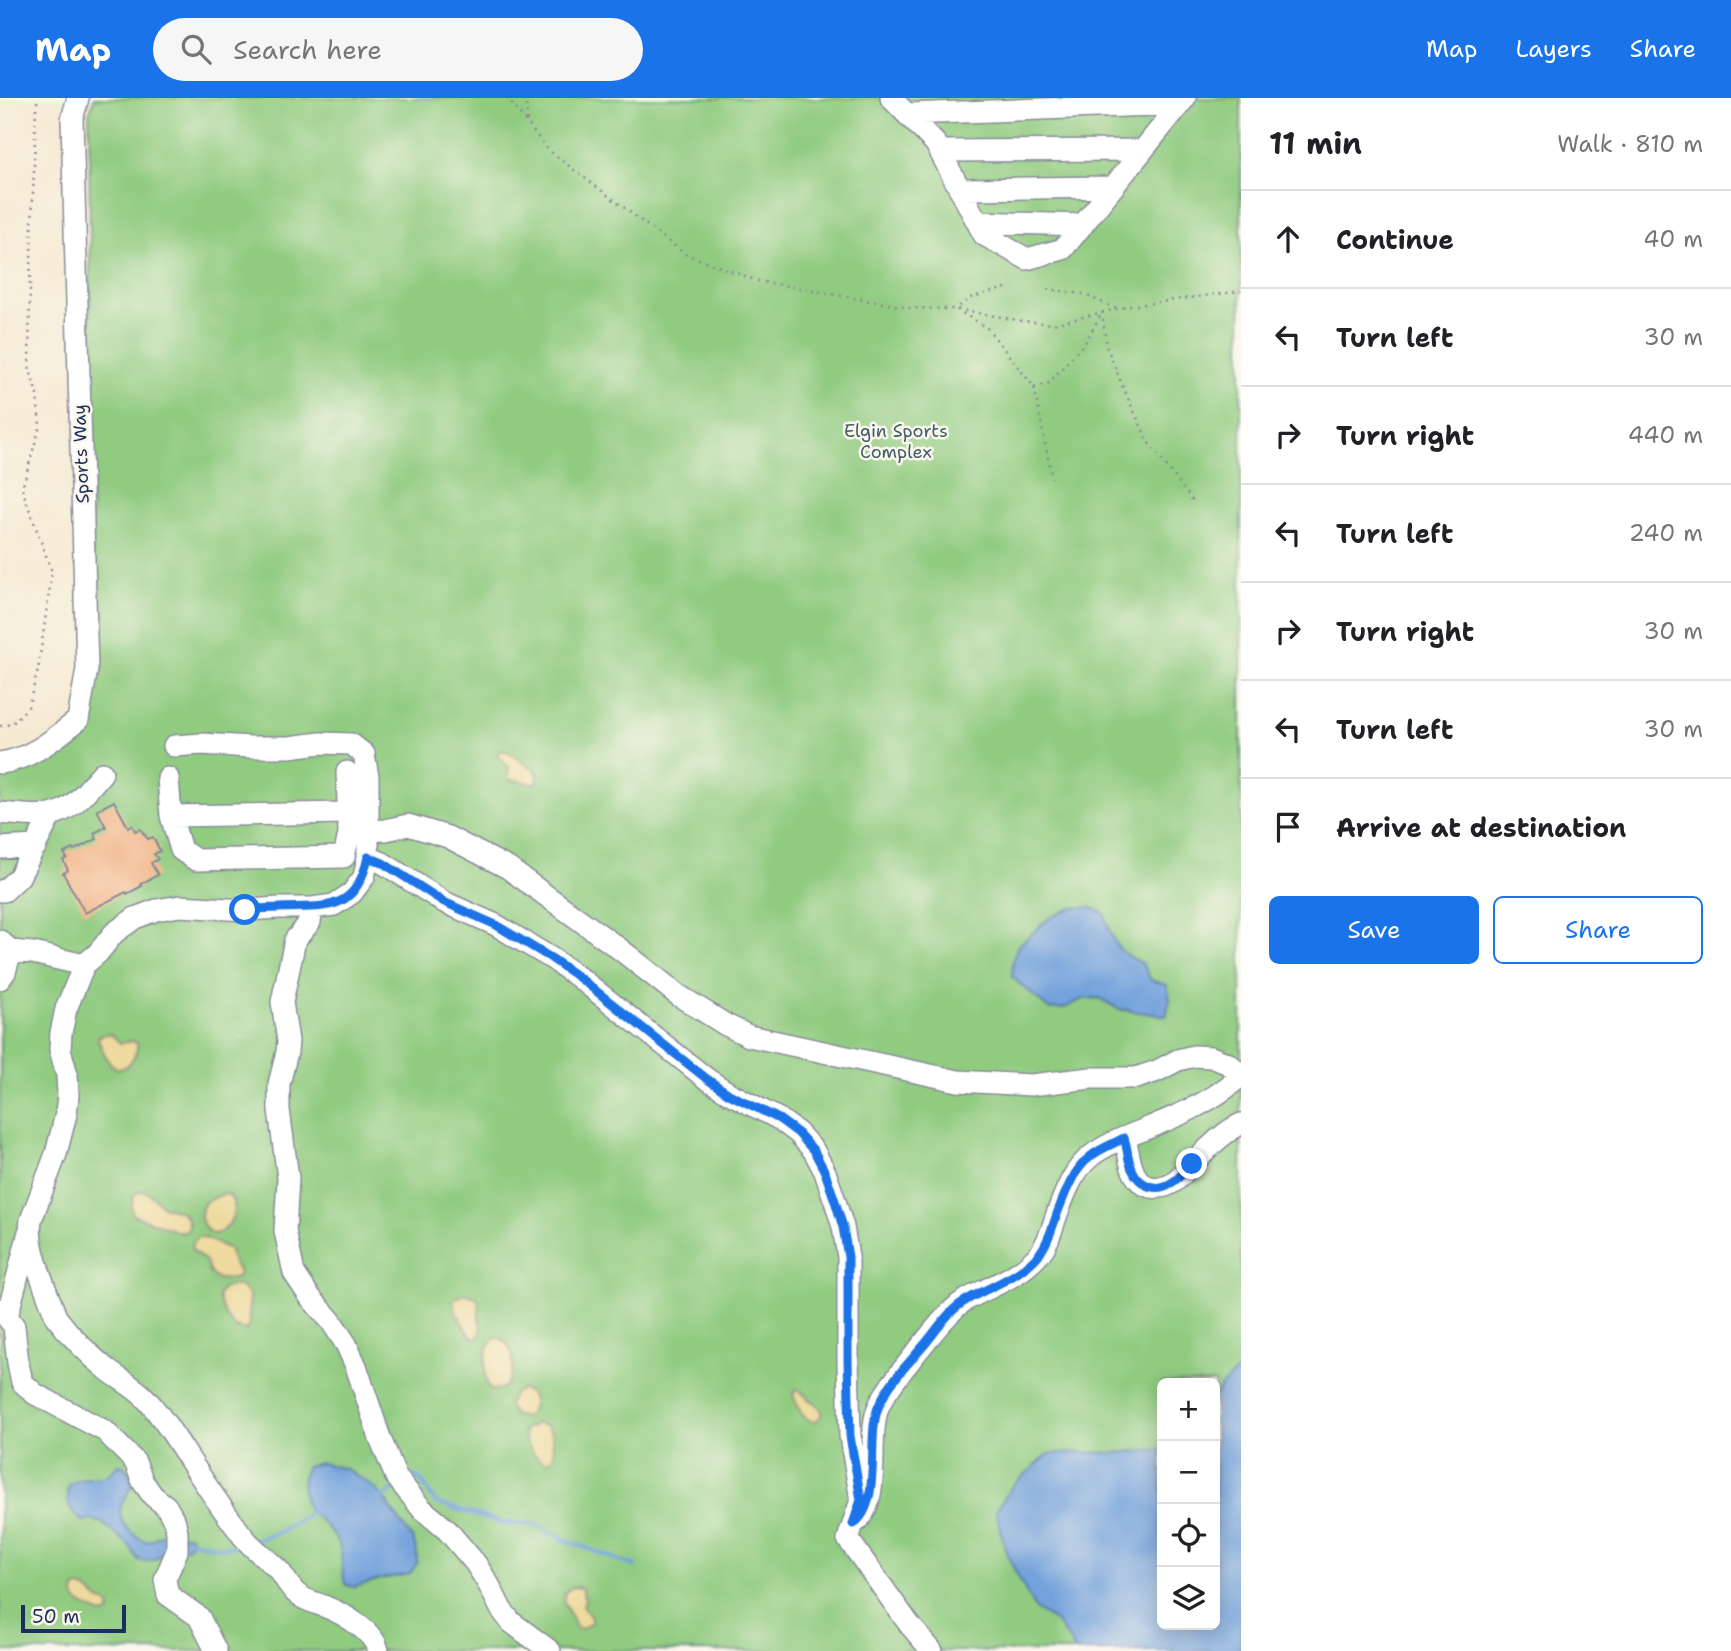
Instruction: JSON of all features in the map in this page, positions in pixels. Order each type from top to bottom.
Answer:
[{"type":"street","name":"Sports Way","points":[[0,763],[42,749],[78,720],[87,669],[72,119],[78,98]]},
{"type":"street","points":[[891,98],[936,144],[984,235],[1027,259],[1063,249],[1183,101]]},
{"type":"street","points":[[907,114],[1183,101]]},
{"type":"street","points":[[940,151],[1143,150]]},
{"type":"street","points":[[960,189],[1113,187]]},
{"type":"street","points":[[977,222],[1083,225]]},
{"type":"street","points":[[174,746],[202,744],[289,747],[321,743],[351,744],[363,754],[368,777],[368,857],[364,877],[352,893],[334,905],[245,910],[180,906],[156,910],[135,918],[114,933],[84,965],[66,1009],[61,1033],[60,1049],[67,1075],[68,1095],[65,1122],[36,1205],[4,1313],[14,1326],[22,1382],[35,1394],[105,1431],[135,1462],[153,1496],[166,1506],[175,1522],[177,1538],[177,1550],[165,1579],[168,1595],[199,1617],[216,1651]]},
{"type":"street","points":[[168,778],[171,816],[181,850],[197,860],[344,857],[349,834],[347,772]]},
{"type":"street","points":[[0,813],[51,815],[67,808],[85,794],[102,773]]},
{"type":"street","points":[[171,816],[348,813]]},
{"type":"street","points":[[0,891],[4,891],[19,877],[51,815]]},
{"type":"street","points":[[368,831],[408,825],[448,837],[508,868],[699,1010],[749,1036],[958,1081],[1031,1085],[1078,1079],[1136,1078],[1194,1056],[1211,1057],[1239,1070],[1236,1080],[1201,1104],[1093,1154],[1077,1170],[1040,1253],[1027,1267],[962,1303],[946,1318],[890,1386],[878,1408],[868,1503],[861,1518],[853,1524]]},
{"type":"street","points":[[0,848],[36,846]]},
{"type":"street","points":[[368,857],[383,863],[444,902],[496,925],[551,958],[707,1079],[729,1094],[779,1119],[798,1133],[814,1151],[835,1201],[848,1257],[850,1436],[861,1500],[848,1539],[909,1624],[932,1651]]},
{"type":"street","points":[[312,908],[310,922],[295,940],[282,1002],[288,1041],[279,1084],[281,1135],[288,1178],[285,1231],[293,1273],[331,1321],[351,1355],[380,1438],[399,1481],[422,1509],[447,1530],[476,1564],[511,1622],[550,1651]]},
{"type":"street","points":[[0,979],[5,972],[5,946],[84,965]]},
{"type":"street","points":[[1124,1138],[1136,1177],[1145,1186],[1158,1188],[1173,1183],[1212,1145],[1241,1124]]},
{"type":"street","points":[[29,1230],[56,1317],[84,1349],[146,1399],[245,1540],[280,1572],[289,1586],[299,1596],[328,1608],[363,1629],[376,1643],[378,1651]]},
{"type":"path","points":[[0,726],[12,724],[28,707],[38,670],[51,572],[22,489],[40,426],[37,395],[29,366],[38,98]]},
{"type":"path","points":[[507,98],[548,150],[685,254],[758,281],[910,308],[956,309],[1053,324],[1117,309],[1241,291]]},
{"type":"path","points":[[526,98],[527,122]]},
{"type":"path","points":[[956,309],[970,298],[1006,288]]},
{"type":"path","points":[[1047,289],[1083,293],[1117,309]]},
{"type":"path","points":[[956,309],[987,328],[1034,387],[1052,478]]},
{"type":"path","points":[[1034,387],[1049,383],[1087,340],[1102,312]]},
{"type":"path","points":[[1102,312],[1107,348],[1149,443],[1195,505]]},
{"type":"green space","name":"Elgin Sports Complex","points":[[94,98],[1241,98],[1241,1651],[0,1651],[0,772],[31,770],[93,720],[89,115]]},
{"type":"sand","points":[[500,750],[508,752],[537,772],[537,783],[510,780],[509,767],[497,755]]},
{"type":"sand","points":[[111,1034],[120,1043],[137,1043],[133,1058],[126,1066],[118,1068],[108,1060],[98,1040],[99,1036]]},
{"type":"sand","points":[[144,1191],[163,1206],[182,1212],[189,1225],[187,1231],[181,1233],[133,1215],[131,1208],[134,1195]]},
{"type":"sand","points":[[228,1194],[232,1199],[234,1212],[229,1225],[212,1234],[201,1220],[201,1211],[205,1202]]},
{"type":"sand","points":[[199,1236],[230,1250],[232,1261],[239,1272],[237,1277],[222,1280],[212,1276],[206,1262],[192,1250],[193,1242]]},
{"type":"sand","points":[[240,1286],[249,1294],[249,1325],[246,1330],[231,1323],[218,1296],[224,1288]]},
{"type":"sand","points":[[464,1294],[475,1296],[479,1302],[481,1330],[475,1339],[466,1331],[454,1308],[454,1299]]},
{"type":"sand","points":[[498,1337],[511,1351],[513,1361],[509,1380],[504,1387],[497,1390],[489,1389],[485,1360],[489,1346]]},
{"type":"sand","points":[[522,1389],[529,1392],[533,1402],[526,1417],[515,1416],[508,1406],[513,1394]]},
{"type":"sand","points":[[797,1389],[822,1411],[821,1416],[814,1422],[800,1411],[793,1394]]},
{"type":"sand","points":[[537,1423],[547,1426],[552,1433],[554,1456],[547,1463],[538,1458],[525,1440],[524,1430]]},
{"type":"sand","points":[[79,1587],[108,1604],[110,1611],[105,1615],[79,1602],[74,1594]]},
{"type":"sand","points":[[573,1587],[582,1588],[585,1600],[583,1606],[591,1618],[591,1623],[581,1629],[575,1626],[564,1602],[564,1594]]},
{"type":"water","points":[[1090,907],[1104,913],[1120,949],[1142,963],[1151,980],[1167,985],[1170,999],[1166,1016],[1119,1009],[1099,998],[1083,999],[1064,1008],[1049,1009],[1012,977],[1017,947],[1048,919],[1071,908]]},
{"type":"water","points":[[1241,1367],[1241,1651],[1075,1651],[1056,1622],[1035,1609],[1007,1555],[996,1511],[1012,1486],[1049,1454],[1157,1449],[1157,1630],[1220,1630],[1221,1386]]},
{"type":"water","points":[[320,1463],[346,1469],[382,1496],[413,1540],[417,1563],[410,1574],[354,1587],[346,1585],[338,1542],[309,1510],[304,1498],[302,1481],[307,1466]]},
{"type":"water","points":[[118,1465],[124,1466],[132,1480],[120,1510],[126,1527],[147,1542],[161,1535],[189,1535],[192,1541],[187,1548],[172,1543],[154,1559],[138,1560],[128,1544],[102,1523],[94,1520],[82,1521],[74,1513],[68,1501],[69,1485],[86,1478],[104,1477]]},
{"type":"building","points":[[114,801],[128,827],[132,825],[135,831],[140,829],[148,839],[153,837],[160,851],[154,854],[158,859],[151,863],[158,875],[127,894],[126,892],[85,913],[63,873],[68,870],[63,860],[67,858],[64,853],[97,839],[94,833],[106,827],[97,810]]},
{"type":"waterway","points":[[407,1481],[414,1476],[422,1482],[436,1503],[506,1524],[533,1524],[570,1542],[635,1566]]},
{"type":"waterway","points":[[378,1500],[397,1488]]},
{"type":"waterway","points":[[254,1540],[279,1532],[314,1511]]},
{"type":"waterway","points":[[192,1541],[221,1547],[243,1546]]},
{"type":"route","points":[[245,910],[334,905],[352,893],[364,877],[368,857],[383,863],[444,902],[496,925],[527,943],[581,979],[707,1079],[729,1094],[779,1119],[798,1133],[814,1151],[825,1172],[843,1227],[848,1257],[850,1436],[861,1500],[853,1524],[861,1518],[868,1503],[874,1429],[878,1408],[890,1386],[946,1318],[962,1303],[1027,1267],[1040,1253],[1077,1170],[1093,1154],[1124,1138],[1136,1177],[1145,1186],[1158,1188],[1173,1183],[1192,1164]]}]
